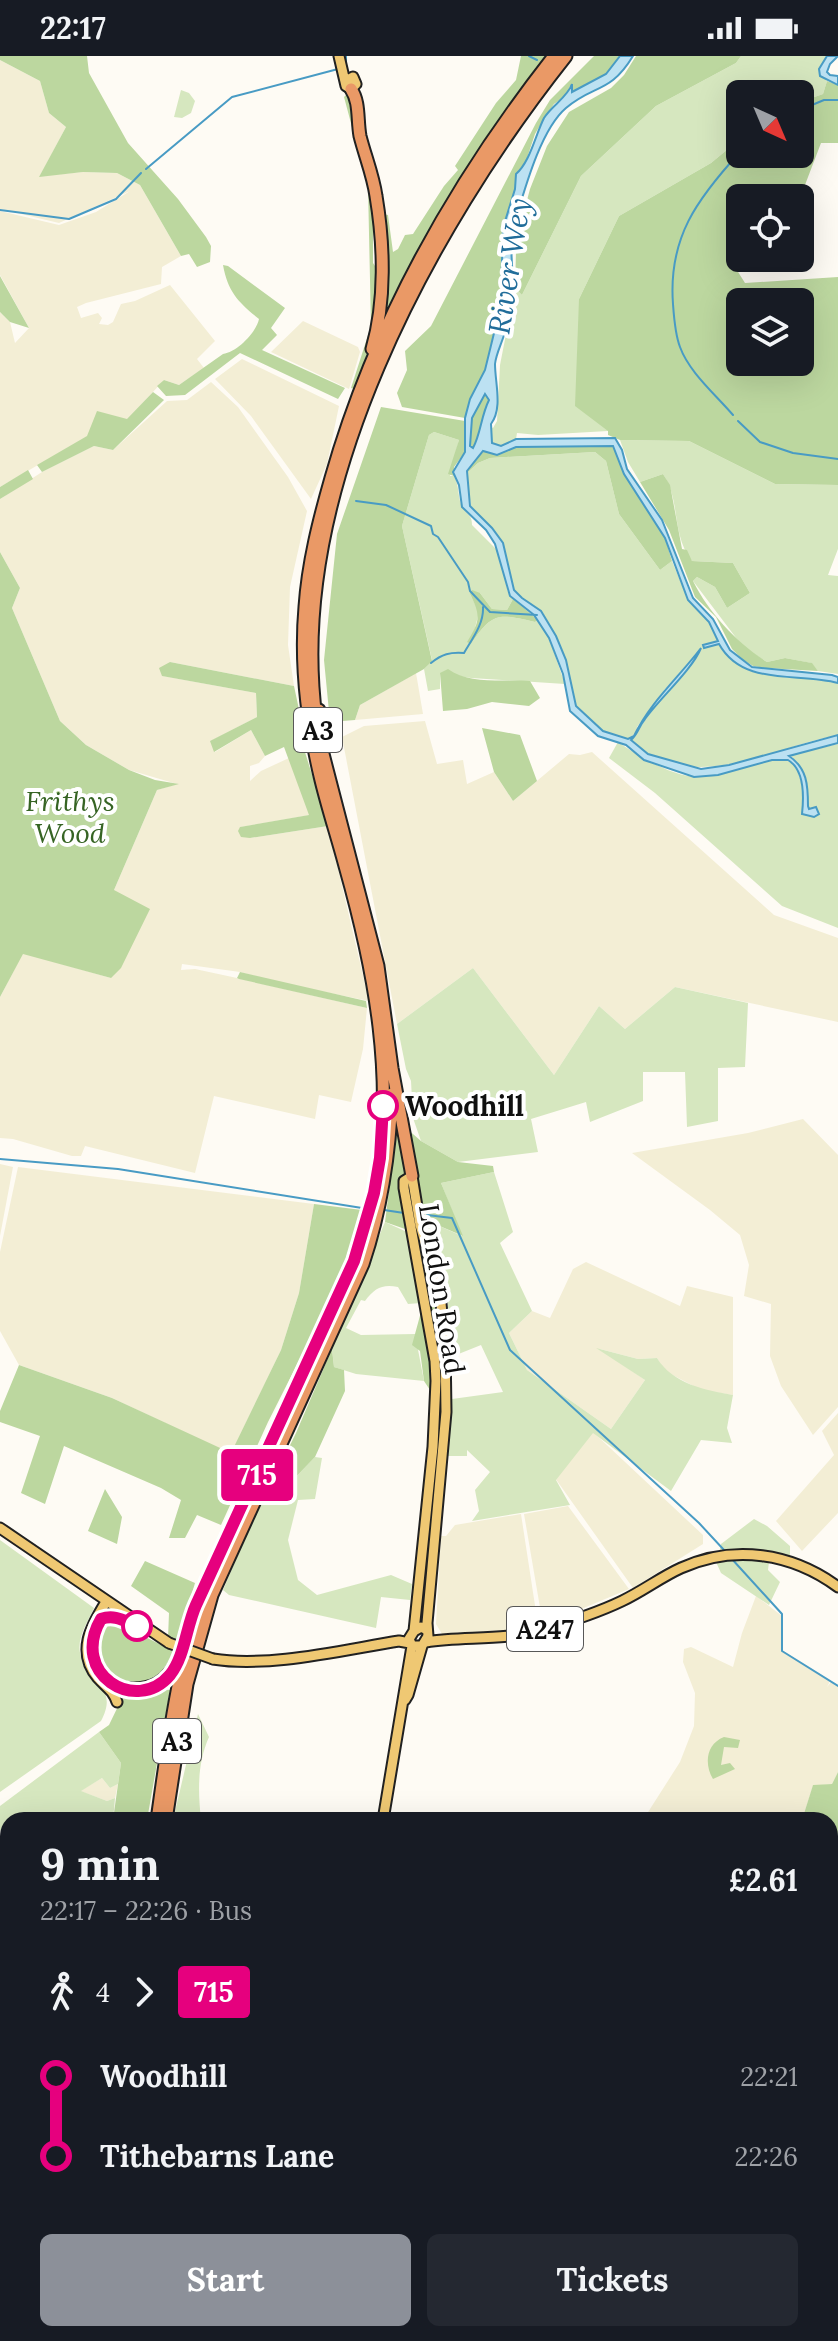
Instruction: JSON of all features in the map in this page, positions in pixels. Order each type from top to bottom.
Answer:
[{"type":"highway","name":"A3","points":[[158,1812],[174,1704],[204,1591],[346,1283],[362,1238],[380,1158],[384,1083],[381,1039],[363,935],[319,772],[305,691],[303,644],[307,583],[318,529],[336,460],[356,403],[426,247],[492,140],[554,56]]},
{"type":"highway","name":"A3","points":[[167,1812],[187,1684],[212,1595],[354,1286],[371,1240],[388,1162],[392,1068],[386,1012],[373,943],[320,741],[332,726],[322,718],[314,686],[312,630],[318,573],[335,497],[383,357],[420,278],[460,206],[509,130],[566,56]]},
{"type":"highway","points":[[509,130],[573,56]]},
{"type":"highway","points":[[348,82],[356,99],[360,137],[374,186],[380,245],[379,319],[356,403]]},
{"type":"highway","points":[[392,1068],[412,1176]]},
{"type":"highway","points":[[121,1688],[144,1689],[168,1676],[177,1661],[191,1616],[204,1591]]},
{"type":"main road","points":[[339,56],[348,82]]},
{"type":"main road","name":"London Road","points":[[412,1176],[420,1225],[440,1293],[445,1335],[446,1412],[417,1639],[436,1412],[435,1361],[404,1188],[404,1181],[412,1176]]},
{"type":"main road","name":"A247","points":[[0,1528],[144,1628],[169,1643],[214,1659],[274,1660],[417,1639],[497,1638],[540,1631],[622,1601],[694,1562],[728,1554],[778,1557],[816,1573],[838,1587]]},
{"type":"main road","points":[[108,1604],[91,1643],[94,1661],[105,1678],[121,1688]]},
{"type":"main road","points":[[108,1604],[89,1632],[87,1653],[91,1667],[110,1688],[117,1702]]},
{"type":"main road","points":[[101,1619],[116,1617],[144,1628]]},
{"type":"main road","points":[[384,1812],[417,1639]]},
{"type":"shaded area","points":[[0,60],[40,81],[49,113],[66,127],[40,176],[117,173],[140,185],[181,256],[162,267],[161,284],[86,303],[77,307],[81,318],[98,313],[102,318],[99,324],[108,325],[113,322],[121,304],[170,285],[215,341],[197,359],[204,368],[179,385],[164,380],[127,420],[88,436],[0,487],[0,312],[10,322],[15,343],[29,328],[0,275],[0,211],[59,225],[96,212],[130,191],[59,223],[0,209]]},
{"type":"shaded area","points":[[303,321],[358,347],[360,352],[349,389],[271,352]]},
{"type":"shaded area","points":[[242,359],[339,406],[327,464],[311,499],[251,416],[215,379]]},
{"type":"shaded area","points":[[211,382],[238,407],[288,477],[307,511],[290,587],[288,645],[294,686],[170,662],[163,676],[256,693],[257,717],[211,741],[215,752],[251,730],[265,756],[259,763],[250,766],[250,781],[261,771],[289,758],[310,815],[241,827],[250,838],[328,826],[369,1001],[240,972],[182,964],[181,970],[195,969],[367,1008],[363,1049],[351,1102],[319,1095],[315,1119],[214,1096],[195,1173],[85,1146],[81,1156],[72,1156],[0,1138],[0,997],[23,953],[111,978],[114,890],[157,790],[177,784],[129,770],[86,745],[60,721],[12,608],[20,588],[0,552],[0,499],[42,472],[94,446],[113,450],[167,401],[187,400]]},
{"type":"shaded area","points":[[416,673],[423,714],[355,720],[360,705]]},
{"type":"shaded area","points":[[425,721],[437,764],[463,760],[467,784],[494,772],[513,801],[569,754],[592,752],[774,915],[838,938],[838,1022],[675,987],[625,1029],[599,1006],[554,1075],[473,968],[397,1024],[342,737],[364,726]]},
{"type":"shaded area","points":[[803,1119],[838,1155],[838,1407],[813,1435],[781,1386],[770,1356],[771,1304],[744,1296],[749,1265],[740,1235],[632,1153],[748,1133]]},
{"type":"shaded area","points":[[0,1164],[13,1167],[0,1236]]},
{"type":"shaded area","points":[[18,1167],[314,1204],[299,1293],[281,1350],[231,1454],[112,1398],[19,1365],[0,1331],[0,1252]]},
{"type":"shaded area","points":[[586,1262],[680,1306],[687,1286],[733,1297],[733,1395],[701,1390],[665,1371],[657,1358],[638,1359],[600,1349],[645,1380],[611,1429],[527,1370],[509,1333],[532,1311],[550,1318],[573,1269]]},
{"type":"shaded area","points":[[838,1413],[838,1513],[802,1551],[776,1521],[834,1455],[822,1431]]},
{"type":"shaded area","points":[[593,1432],[703,1535],[703,1544],[633,1588],[555,1478]]},
{"type":"shaded area","points":[[568,1506],[629,1589],[543,1625],[524,1514]]},
{"type":"shaded area","points":[[521,1514],[538,1625],[496,1633],[442,1634],[436,1624],[441,1536],[446,1536],[455,1525]]},
{"type":"shaded area","points":[[756,1596],[782,1616],[783,1651],[830,1681],[827,1687],[831,1682],[838,1687],[838,1772],[832,1784],[813,1786],[805,1812],[648,1812],[680,1762],[694,1726],[695,1693],[683,1662],[684,1649],[691,1647],[733,1667]]},
{"type":"shaded area","points":[[102,1778],[110,1788],[118,1784],[115,1798],[107,1801],[80,1791]]},
{"type":"green space","points":[[0,56],[87,56],[89,73],[128,143],[178,199],[206,237],[211,246],[210,262],[197,267],[189,254],[181,256],[140,185],[117,173],[83,172],[39,177],[66,127],[49,113],[40,81],[0,60]]},
{"type":"green space","points":[[521,56],[551,56],[386,320],[383,214],[388,215],[393,252],[405,235],[413,234],[458,170],[455,166],[496,103],[516,80]]},
{"type":"green space","points":[[594,56],[620,56],[606,74],[571,93],[570,86],[567,95],[554,104],[535,134],[525,164],[516,174],[515,189],[503,228],[501,293],[495,329],[485,370],[470,399],[465,418],[402,407],[397,393],[407,370],[405,351],[431,326],[550,100]]},
{"type":"green space","points":[[636,56],[741,56],[736,63],[656,106],[581,176],[522,295],[515,288],[516,251],[530,189],[547,146],[569,112],[611,88]]},
{"type":"green space","points":[[741,56],[827,56],[819,70],[827,81],[823,94],[814,97],[814,80],[726,80],[726,151],[711,163],[619,216],[579,299],[579,343],[608,431],[538,435],[517,433],[516,439],[501,446],[493,445],[491,427],[497,421],[500,365],[515,288],[522,295],[581,176],[656,106],[736,63]]},
{"type":"green space","points":[[827,81],[838,85],[838,143],[821,143],[814,161],[814,97],[823,94]]},
{"type":"green space","points":[[181,90],[189,93],[195,101],[191,113],[182,118],[174,117]]},
{"type":"green space","points":[[346,95],[373,204],[373,263],[379,272],[374,335],[354,389],[351,388],[371,326],[368,187],[344,97]]},
{"type":"green space","points":[[726,151],[726,168],[811,168],[805,184],[726,184],[726,272],[738,272],[745,283],[838,277],[838,485],[775,484],[689,441],[620,440],[608,435],[608,431],[575,406],[579,299],[619,216],[711,163]]},
{"type":"green space","points":[[223,265],[285,308],[271,328],[277,335],[262,350],[345,388],[338,399],[240,353],[185,395],[166,396],[157,386],[164,380],[179,385],[223,354],[240,346],[257,324],[259,319],[231,289]]},
{"type":"green space","points":[[0,276],[29,328],[10,322],[0,312]]},
{"type":"green space","points":[[153,392],[164,400],[113,450],[94,446],[42,472],[37,465],[87,436],[97,411],[127,419]]},
{"type":"green space","points":[[485,394],[489,400],[474,448],[470,446],[472,418]]},
{"type":"green space","points":[[381,407],[465,421],[465,452],[454,467],[454,476],[448,474],[459,440],[434,432],[429,435],[402,526],[432,661],[424,669],[360,705],[355,720],[330,722],[324,660],[337,534]]},
{"type":"green space","points":[[434,432],[459,440],[450,476],[456,480],[461,504],[472,525],[498,551],[508,592],[513,599],[507,610],[492,609],[480,593],[470,594],[479,612],[471,644],[491,620],[513,617],[538,620],[549,638],[565,684],[440,673],[440,689],[428,691],[424,669],[432,660],[402,526],[429,435]]},
{"type":"green space","points":[[620,440],[689,441],[775,484],[838,485],[838,549],[828,575],[838,576],[838,674],[818,671],[811,663],[785,658],[767,662],[743,647],[693,581],[697,577],[715,587],[727,608],[750,593],[733,563],[692,561],[681,540],[669,484],[663,474],[640,482]]},
{"type":"green space","points":[[603,444],[615,448],[624,474],[665,538],[672,561],[660,570],[619,514],[606,461],[595,452],[490,458],[478,463],[466,474],[472,462],[484,451],[496,453],[516,447]]},
{"type":"green space","points":[[595,452],[606,461],[619,514],[660,570],[672,561],[688,600],[709,622],[718,641],[704,645],[719,643],[730,657],[757,673],[838,683],[838,735],[720,766],[673,764],[650,755],[631,739],[638,731],[657,702],[696,658],[697,653],[665,689],[637,727],[636,733],[628,739],[603,731],[576,706],[566,660],[556,636],[543,613],[514,590],[503,543],[471,506],[466,474],[478,463],[490,458]]},
{"type":"green space","points":[[28,470],[33,479],[0,499],[0,487]]},
{"type":"green space","points":[[663,474],[670,485],[682,549],[687,550],[692,561],[733,563],[750,593],[727,608],[715,587],[697,577],[693,581],[716,616],[745,646],[767,662],[785,658],[812,663],[818,671],[753,666],[732,649],[716,617],[695,597],[669,530],[640,482]]},
{"type":"green space","name":"Frithys Wood","points":[[0,552],[20,588],[12,608],[60,721],[86,745],[129,770],[155,780],[179,784],[157,790],[114,890],[150,909],[121,968],[111,978],[23,954],[0,997]]},
{"type":"green space","points":[[472,590],[480,593],[492,609],[507,610],[513,599],[538,620],[505,617],[491,620],[471,644],[467,642],[478,618],[470,594]]},
{"type":"green space","points":[[170,662],[294,686],[304,733],[304,749],[328,826],[241,837],[240,827],[309,815],[284,747],[265,756],[251,730],[214,752],[210,741],[257,717],[256,693],[162,676],[159,668]]},
{"type":"green space","points":[[448,669],[477,679],[530,681],[540,698],[529,706],[492,702],[443,711],[440,673]]},
{"type":"green space","points":[[482,728],[520,735],[537,781],[513,801],[494,772]]},
{"type":"green space","points":[[618,742],[656,765],[688,776],[709,776],[762,762],[786,761],[796,765],[803,789],[802,814],[814,816],[816,807],[809,809],[803,772],[790,755],[838,744],[838,928],[782,906],[655,793],[609,758]]},
{"type":"green space","points":[[473,968],[554,1075],[599,1006],[625,1029],[675,987],[748,1003],[745,1067],[718,1068],[718,1121],[687,1127],[685,1072],[643,1072],[643,1101],[590,1122],[586,1102],[531,1119],[538,1152],[458,1162],[421,1141],[413,1118],[411,1081],[397,1024]]},
{"type":"green space","points":[[240,972],[366,1001],[367,1008],[239,979]]},
{"type":"green space","points":[[398,1121],[421,1141],[458,1162],[493,1166],[494,1172],[441,1183],[463,1236],[435,1224],[423,1246],[439,1304],[439,1367],[426,1282],[405,1229],[385,1222]]},
{"type":"green space","points":[[494,1172],[513,1232],[500,1243],[532,1311],[509,1333],[527,1370],[611,1429],[645,1380],[596,1348],[638,1359],[657,1358],[681,1380],[733,1395],[727,1428],[732,1443],[701,1440],[671,1491],[593,1433],[556,1480],[570,1505],[472,1521],[479,1511],[475,1490],[490,1472],[467,1450],[467,1456],[448,1456],[452,1399],[503,1392],[481,1345],[451,1357],[447,1290],[430,1232],[435,1224],[462,1236],[441,1183]]},
{"type":"green space","points":[[314,1204],[362,1210],[337,1285],[268,1422],[221,1525],[197,1515],[185,1538],[169,1538],[181,1500],[161,1488],[64,1446],[45,1504],[21,1493],[40,1436],[0,1422],[0,1411],[19,1365],[112,1398],[231,1453],[281,1350],[299,1293]]},
{"type":"green space","points":[[385,1222],[407,1232],[421,1303],[408,1304],[398,1287],[383,1287],[365,1301],[361,1300],[346,1328],[361,1335],[415,1334],[424,1381],[356,1374],[334,1367],[332,1348]]},
{"type":"green space","points":[[421,1312],[430,1354],[432,1393],[424,1381],[420,1351],[412,1345]]},
{"type":"green space","points":[[332,1349],[334,1367],[344,1370],[345,1391],[315,1457],[291,1482],[265,1496],[296,1433]]},
{"type":"green space","points":[[315,1457],[322,1458],[315,1499],[298,1500],[288,1540],[298,1580],[317,1595],[391,1575],[412,1584],[410,1600],[381,1597],[376,1628],[229,1595],[223,1590],[262,1498],[291,1482]]},
{"type":"green space","points":[[105,1489],[122,1517],[117,1544],[88,1531]]},
{"type":"green space","points":[[432,1514],[425,1622],[418,1621],[428,1516]]},
{"type":"green space","points":[[754,1519],[790,1546],[790,1555],[719,1553],[721,1544]]},
{"type":"green space","points":[[0,1540],[94,1608],[83,1631],[80,1650],[85,1666],[105,1693],[107,1701],[101,1721],[0,1792]]},
{"type":"green space","points":[[145,1561],[195,1583],[178,1640],[168,1638],[169,1613],[131,1586]]},
{"type":"green space","points":[[716,1562],[769,1562],[768,1570],[780,1582],[769,1605],[721,1573]]},
{"type":"green space","points":[[116,1622],[175,1652],[167,1666],[156,1676],[130,1684],[117,1681],[107,1674],[100,1663],[98,1646],[105,1628]]},
{"type":"green space","points":[[161,1689],[170,1690],[148,1812],[114,1812],[121,1763],[99,1732],[109,1725],[124,1694],[141,1695]]},
{"type":"green space","points":[[198,1714],[209,1737],[199,1778],[200,1812],[175,1812]]},
{"type":"green space","points":[[99,1732],[121,1763],[118,1784],[110,1788],[102,1778],[81,1791],[107,1801],[115,1798],[114,1812],[0,1812],[0,1806]]},
{"type":"green space","points":[[724,1737],[740,1740],[738,1748],[724,1747],[721,1765],[730,1763],[735,1769],[713,1779],[708,1767],[708,1755],[713,1744]]},
{"type":"green space","points":[[838,1772],[838,1812],[805,1812],[813,1785],[832,1784]]},
{"type":"water","name":"River Wey","points":[[620,56],[633,56],[617,77],[576,100],[557,118],[534,162],[523,196],[512,232],[508,317],[495,364],[498,403],[491,424],[492,443],[501,446],[516,439],[615,438],[627,469],[662,520],[693,598],[713,619],[730,650],[752,667],[832,675],[838,677],[838,683],[756,672],[729,658],[719,644],[704,648],[703,645],[718,641],[709,622],[688,600],[665,538],[624,474],[613,446],[516,447],[497,455],[483,451],[467,471],[470,506],[503,543],[514,590],[541,611],[556,636],[566,660],[576,706],[603,731],[628,739],[634,736],[657,701],[701,648],[631,740],[648,754],[701,769],[729,765],[838,735],[838,743],[789,756],[803,772],[809,809],[816,807],[819,814],[814,817],[802,814],[800,777],[794,764],[788,760],[772,760],[718,775],[694,777],[644,760],[626,745],[598,736],[570,711],[563,674],[549,638],[534,615],[510,596],[495,544],[486,530],[462,507],[459,485],[453,472],[465,452],[465,418],[470,399],[485,370],[495,329],[501,293],[503,228],[515,189],[516,174],[529,156],[544,118],[572,84],[572,92],[606,74]],"holes":[[[485,394],[489,400],[484,412],[473,448],[470,446],[472,418]]]},
{"type":"water","points":[[827,56],[838,56],[827,72],[838,76],[838,85],[820,76],[819,69]]},
{"type":"waterway","points":[[346,56],[346,62]]},
{"type":"waterway","points":[[529,56],[537,60]]},
{"type":"waterway","points":[[146,169],[232,97],[338,69]]},
{"type":"waterway","points":[[814,104],[838,100]]},
{"type":"waterway","points":[[726,168],[688,221],[675,259],[673,304],[678,342],[684,356],[733,415]]},
{"type":"waterway","points":[[0,210],[69,219],[116,199],[141,173]]},
{"type":"waterway","points":[[738,421],[760,442],[793,453],[838,459]]},
{"type":"waterway","points":[[356,501],[386,505],[431,526],[433,534],[468,582],[470,591],[490,612],[537,615]]},
{"type":"waterway","points":[[431,663],[446,654],[464,653],[480,625],[483,607]]},
{"type":"waterway","points":[[0,1159],[118,1169],[362,1208]]},
{"type":"waterway","points":[[384,1210],[404,1213]]},
{"type":"waterway","points":[[427,1215],[452,1218],[510,1350],[699,1523],[724,1550]]},
{"type":"waterway","points":[[731,1558],[782,1614],[782,1651],[838,1686]]},
{"type":"bus line","name":"715","points":[[137,1626],[121,1618],[106,1617],[101,1619],[93,1635],[92,1652],[97,1668],[105,1678],[121,1688],[137,1690],[152,1687],[172,1672],[177,1661],[191,1616],[219,1553],[346,1283],[374,1193],[383,1106]]},
{"type":"place","name":"Woodhill","points":[[383,1106]]}]
